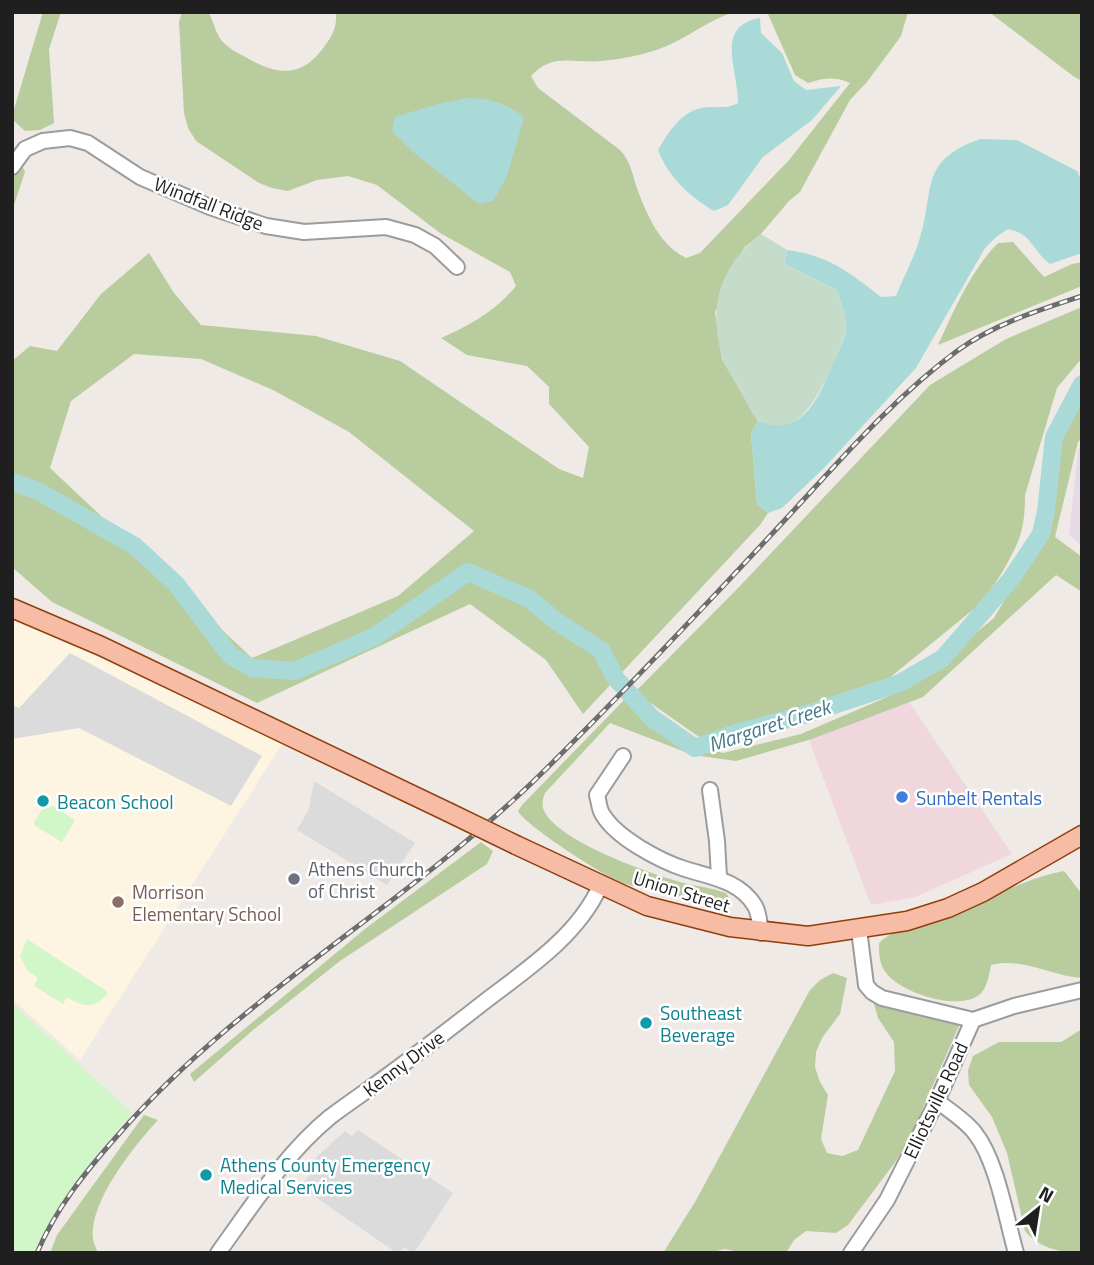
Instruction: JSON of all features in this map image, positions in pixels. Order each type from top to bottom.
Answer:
[{"type":"main road","name":"Union Street","points":[[12,608],[101,646],[600,886],[648,906],[691,919],[761,933],[808,936],[907,921],[948,908],[984,892],[1082,835]]},
{"type":"street","name":"Windfall Ridge","points":[[12,167],[25,149],[43,141],[70,138],[88,143],[140,177],[210,207],[266,226],[304,232],[386,227],[415,235],[435,246],[457,267]]},
{"type":"street","points":[[623,756],[597,795],[601,813],[611,826],[663,859],[684,869],[719,877],[743,893],[756,907],[761,933]]},
{"type":"street","points":[[710,790],[719,877]]},
{"type":"street","name":"Kenny Drive","points":[[218,1253],[304,1142],[330,1118],[429,1045],[550,949],[594,900],[600,886]]},
{"type":"street","name":"Elliotsville Road","points":[[851,1253],[887,1200],[937,1101],[973,1020],[882,998],[872,992],[866,985],[859,930]]},
{"type":"street","points":[[973,1020],[1014,1006],[1082,990]]},
{"type":"street","points":[[937,1101],[973,1130],[983,1144],[1016,1253]]},
{"type":"shaded area","points":[[1082,445],[1082,546],[1069,535],[1078,449]]},
{"type":"shaded area","points":[[12,615],[286,738],[80,1060],[12,999]]},
{"type":"shaded area","points":[[70,653],[262,756],[231,806],[79,728],[12,739],[12,705],[19,708]]},
{"type":"shaded area","name":"Sunbelt Rentals","points":[[909,702],[1012,854],[915,897],[871,905],[809,740]]},
{"type":"shaded area","points":[[314,781],[415,843],[387,885],[297,830],[309,809]]},
{"type":"shaded area","points":[[358,1130],[453,1193],[414,1253],[404,1247],[397,1253],[308,1192],[311,1186],[303,1183],[317,1167],[312,1161],[345,1131],[352,1136]]},
{"type":"green space","points":[[43,12],[61,12],[49,49],[54,123],[40,130],[25,131],[12,116]]},
{"type":"green space","points":[[182,12],[208,12],[220,38],[231,49],[260,65],[290,71],[307,64],[324,47],[334,31],[336,12],[733,12],[667,46],[649,52],[591,62],[556,61],[531,76],[538,88],[620,150],[629,164],[642,201],[656,229],[669,246],[686,258],[700,253],[789,160],[850,83],[829,78],[808,83],[795,75],[767,12],[908,12],[901,36],[850,100],[800,192],[761,234],[744,248],[715,312],[722,359],[758,421],[751,433],[757,504],[768,513],[760,525],[583,714],[546,660],[470,604],[257,703],[52,602],[12,567],[12,361],[30,346],[57,351],[101,294],[149,253],[174,293],[201,325],[316,336],[400,361],[559,469],[583,478],[589,447],[549,404],[549,387],[527,366],[467,355],[441,338],[472,323],[500,303],[516,286],[510,272],[440,233],[377,185],[348,176],[317,180],[288,191],[272,188],[259,183],[196,141],[188,128],[184,113],[179,22]],"holes":[[[134,354],[201,359],[273,390],[349,432],[474,531],[398,596],[252,658],[50,468],[71,401]]]},
{"type":"green space","points":[[989,12],[1082,12],[1082,81],[1073,76]]},
{"type":"green space","points":[[12,146],[25,172],[12,211]]},
{"type":"green space","points":[[761,234],[787,250],[785,264],[837,290],[846,322],[840,346],[818,393],[798,419],[780,428],[770,427],[753,415],[725,365],[716,321],[720,289],[727,274],[735,260]]},
{"type":"green space","points":[[1013,242],[1044,277],[1082,262],[1082,286],[938,345],[979,265],[998,243]]},
{"type":"green space","points":[[1082,307],[1082,358],[1057,388],[1025,495],[1024,518],[1019,539],[1000,576],[975,608],[882,684],[709,744],[635,692],[739,587],[930,385],[1006,339]]},
{"type":"green space","points":[[1082,393],[1082,438],[1078,442],[1055,537],[1082,557],[1082,592],[1056,575],[923,697],[812,739],[736,761],[693,755],[610,723],[545,793],[543,808],[550,820],[584,844],[670,879],[726,893],[730,899],[725,905],[710,908],[687,898],[632,886],[614,879],[578,858],[523,818],[518,811],[522,805],[625,699],[662,721],[687,742],[723,753],[801,734],[908,688],[994,618],[1043,533],[1054,450]]},
{"type":"green space","points":[[53,806],[75,820],[62,842],[35,826],[34,822],[43,808]]},
{"type":"green space","points":[[481,842],[493,851],[487,864],[340,961],[253,1030],[194,1082],[190,1074],[365,929]]},
{"type":"green space","points":[[1064,871],[1082,894],[1082,978],[1014,963],[991,965],[982,992],[969,1000],[957,1001],[914,992],[901,986],[884,970],[880,960],[879,943],[898,930]]},
{"type":"green space","points":[[27,939],[108,992],[104,998],[95,1004],[85,1005],[67,997],[63,1004],[34,986],[38,978],[27,970],[20,956]]},
{"type":"green space","points":[[833,973],[847,978],[840,1014],[822,1038],[816,1052],[815,1067],[828,1095],[821,1139],[827,1153],[842,1156],[858,1150],[895,1071],[894,1042],[878,1018],[874,1004],[946,1019],[959,1026],[911,1135],[896,1161],[848,1225],[836,1233],[806,1231],[794,1240],[786,1253],[737,1253],[725,1249],[714,1253],[663,1253],[695,1202],[810,990]]},
{"type":"green space","points":[[12,1003],[132,1113],[98,1153],[61,1205],[39,1253],[12,1253]]},
{"type":"green space","points":[[1082,1029],[1082,1253],[1051,1248],[1037,1242],[1025,1231],[1007,1153],[992,1117],[969,1085],[968,1070],[973,1056],[999,1042],[1061,1042]]},
{"type":"green space","points":[[144,1115],[158,1120],[126,1159],[106,1191],[94,1223],[93,1237],[98,1253],[50,1253],[57,1235]]},
{"type":"water","points":[[760,18],[761,33],[782,53],[794,81],[806,90],[841,86],[812,120],[763,157],[728,205],[714,211],[681,185],[658,150],[679,120],[694,110],[738,103],[733,39],[737,30],[746,23]]},
{"type":"water","points":[[467,98],[497,102],[524,117],[507,176],[493,201],[479,204],[412,151],[392,131],[395,117]]},
{"type":"water","points":[[980,139],[1017,140],[1077,171],[1082,181],[1082,253],[1050,264],[1028,239],[1016,231],[1008,229],[996,237],[985,248],[916,368],[825,467],[782,508],[768,513],[757,504],[751,433],[758,421],[773,425],[786,424],[807,412],[822,389],[846,327],[837,290],[785,264],[787,250],[826,260],[881,297],[896,296],[919,241],[932,179],[937,168],[946,157]]},
{"type":"waterway","name":"Margaret Creek","points":[[12,482],[36,490],[135,546],[176,584],[230,655],[252,668],[295,671],[374,637],[468,572],[528,598],[559,623],[601,650],[616,679],[652,718],[695,748],[900,683],[943,658],[1011,579],[1041,534],[1054,437],[1082,384]]},
{"type":"railway","points":[[37,1253],[53,1221],[83,1176],[167,1084],[219,1036],[273,992],[493,819],[605,710],[866,432],[910,390],[971,341],[1017,319],[1082,296]]},
{"type":"place","name":"Sunbelt Rentals","points":[[902,797]]},
{"type":"place","name":"Beacon School","points":[[43,801]]},
{"type":"place","name":"Athens Church of Christ","points":[[294,879]]},
{"type":"place","name":"Morrison Elementary School","points":[[118,902]]},
{"type":"place","name":"Southeast Beverage","points":[[646,1023]]},
{"type":"place","name":"Athens County Emergency Medical Services","points":[[206,1175]]}]
